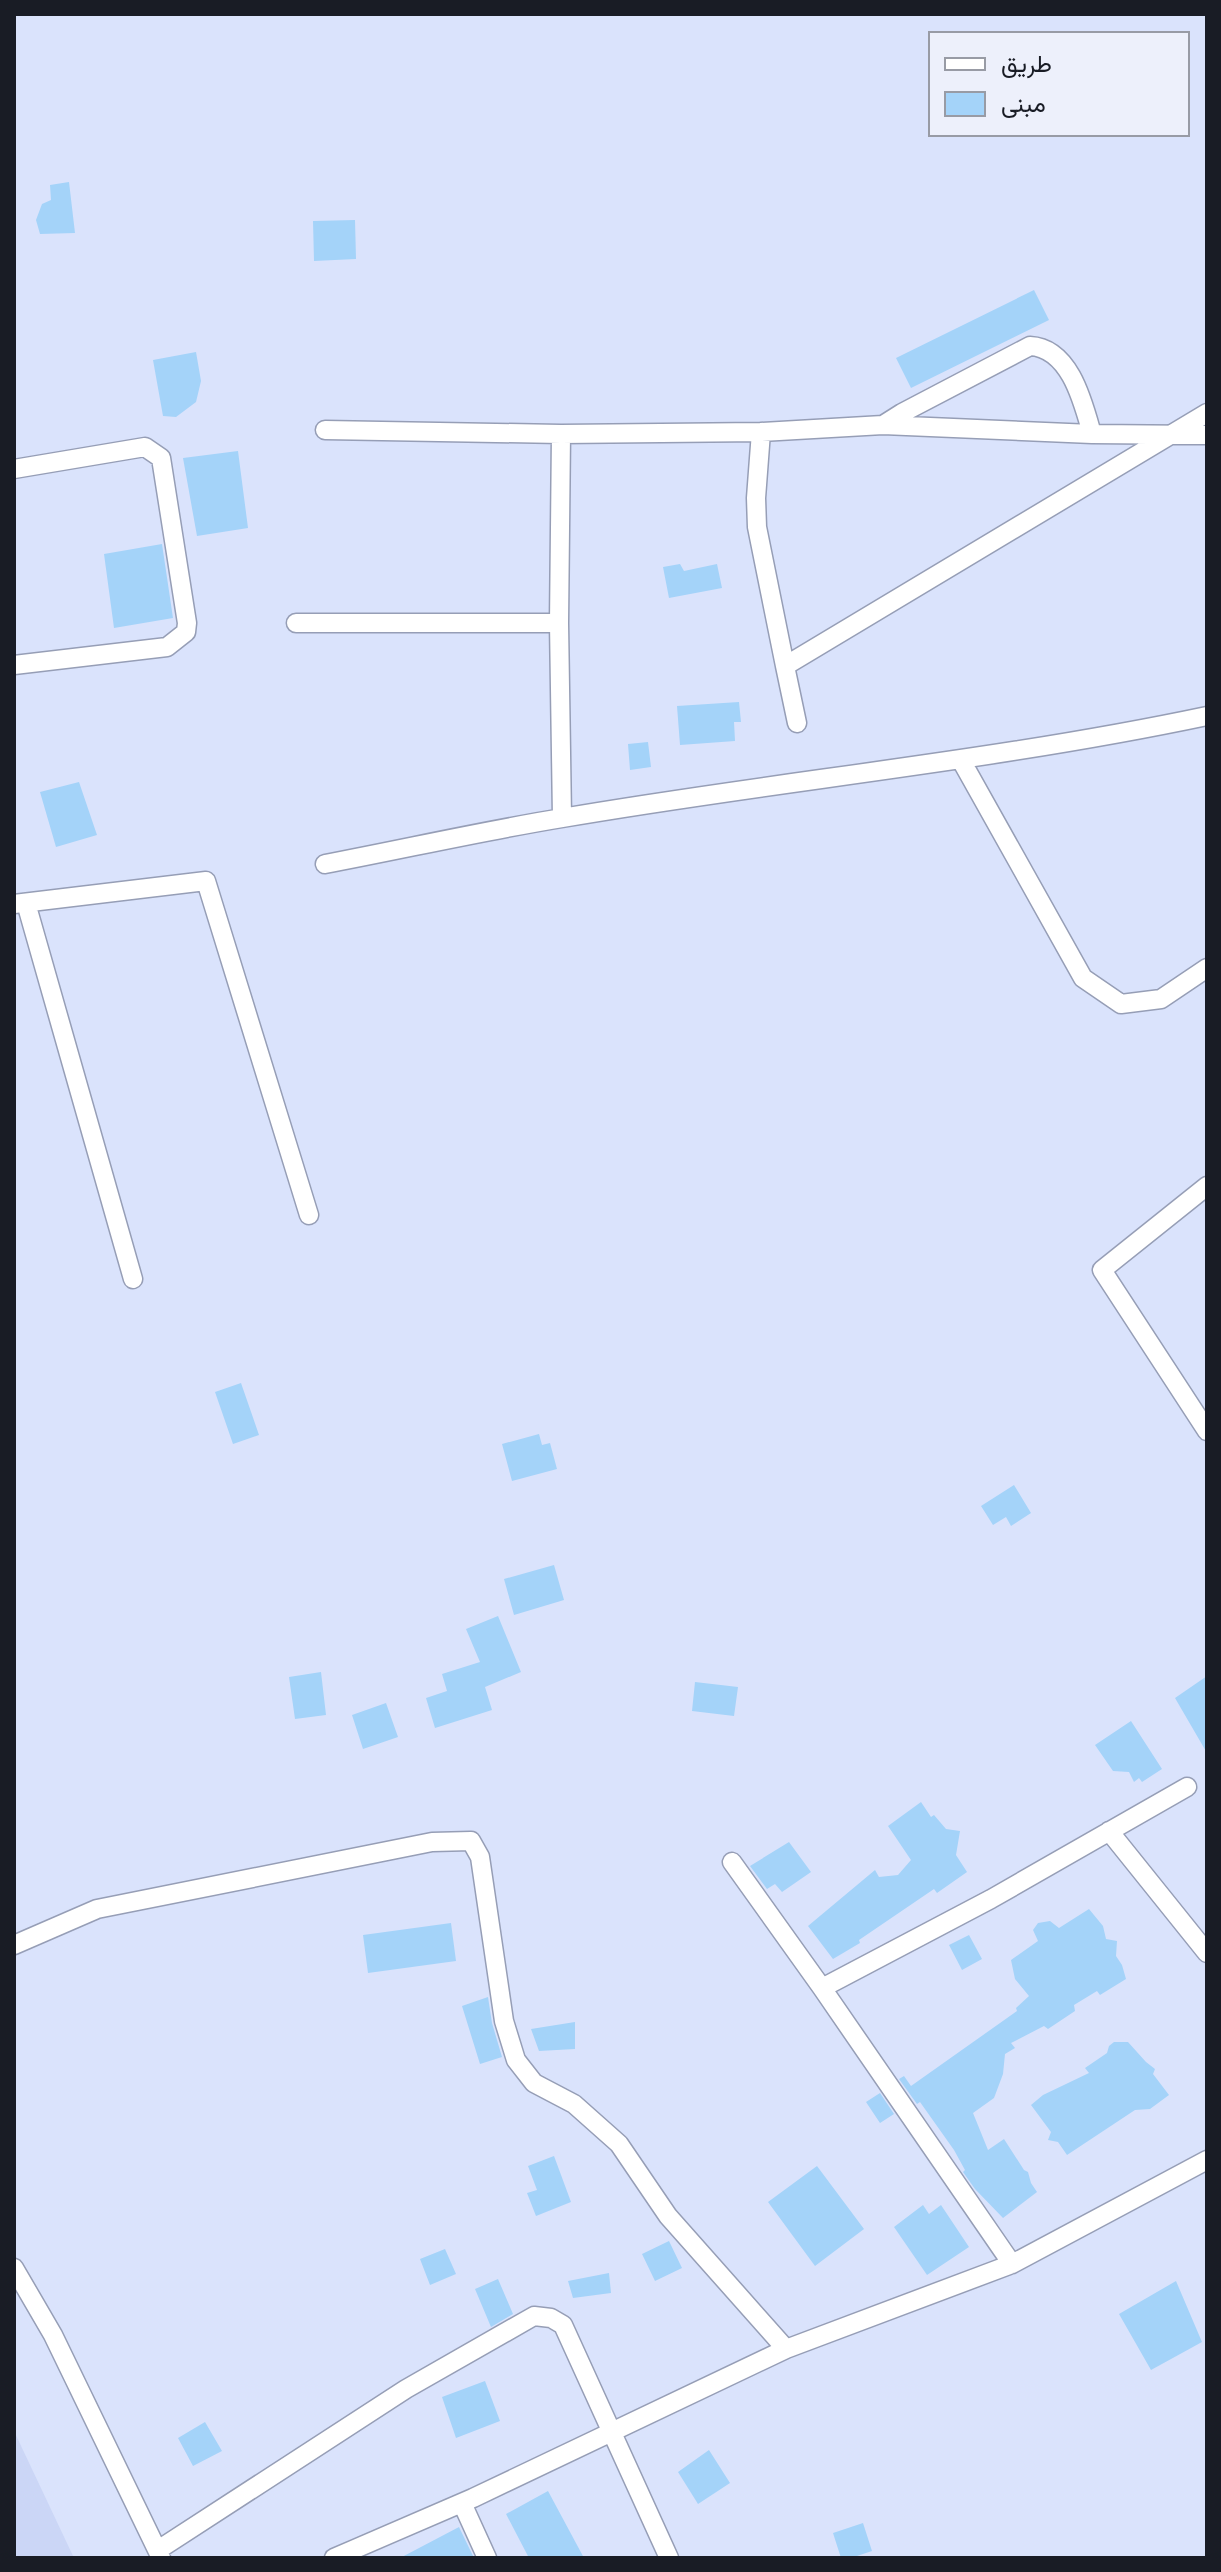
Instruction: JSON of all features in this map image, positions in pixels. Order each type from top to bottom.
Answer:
[{"type":"street","points":[[883,425],[1030,346],[1042,347],[1065,365],[1092,434]]},
{"type":"street","points":[[785,666],[1207,413]]},
{"type":"street","points":[[325,430],[561,434],[761,432],[883,425],[1092,434],[1207,435]]},
{"type":"street","points":[[761,432],[757,527],[797,723]]},
{"type":"street","points":[[561,434],[559,623],[562,818]]},
{"type":"street","points":[[14,469],[145,447],[155,452],[161,458],[187,623],[186,632],[167,647],[14,665]]},
{"type":"street","points":[[296,623],[559,623]]},
{"type":"street","points":[[325,864],[562,818],[961,760],[1111,736],[1207,716]]},
{"type":"street","points":[[961,760],[1083,978],[1121,1004],[1161,999],[1207,968]]},
{"type":"street","points":[[133,1279],[20,904],[206,881],[309,1215]]},
{"type":"street","points":[[1207,1186],[1102,1270],[1207,1431]]},
{"type":"street","points":[[822,1988],[991,1899],[1187,1787]]},
{"type":"street","points":[[1109,1831],[1207,1953]]},
{"type":"street","points":[[14,1945],[97,1909],[432,1842],[471,1841],[480,1857],[504,2021],[516,2060],[534,2083],[574,2104],[619,2144],[668,2216],[786,2349]]},
{"type":"street","points":[[732,1862],[1012,2264]]},
{"type":"street","points":[[334,2558],[462,2503],[786,2349],[1012,2264],[1207,2160]]},
{"type":"street","points":[[14,2268],[53,2335],[160,2554],[406,2389],[534,2316],[551,2318],[563,2325],[669,2558]]},
{"type":"street","points":[[462,2503],[487,2558]]},
{"type":"shaded area","points":[[14,2431],[74,2558],[14,2558]]},
{"type":"building","points":[[69,182],[75,233],[40,234],[36,220],[42,204],[51,200],[50,185]]},
{"type":"building","points":[[355,220],[356,259],[314,261],[313,221]]},
{"type":"building","points":[[1034,290],[1049,320],[911,388],[896,358]]},
{"type":"building","points":[[196,352],[201,381],[196,402],[176,417],[163,416],[153,360]]},
{"type":"building","points":[[238,451],[248,528],[197,536],[183,458]]},
{"type":"building","points":[[162,544],[173,618],[114,628],[104,554]]},
{"type":"building","points":[[680,564],[684,571],[717,564],[722,588],[669,598],[663,567]]},
{"type":"building","points":[[739,702],[741,722],[734,722],[735,741],[680,745],[677,706]]},
{"type":"building","points":[[648,742],[651,767],[630,770],[628,744]]},
{"type":"building","points":[[79,782],[97,835],[56,847],[40,792]]},
{"type":"building","points":[[241,1383],[259,1435],[233,1444],[215,1392]]},
{"type":"building","points":[[539,1434],[542,1445],[550,1443],[557,1469],[512,1481],[502,1444]]},
{"type":"building","points":[[1014,1485],[1031,1513],[1011,1526],[1006,1517],[993,1525],[981,1506]]},
{"type":"building","points":[[554,1565],[564,1600],[514,1615],[504,1579]]},
{"type":"building","points":[[498,1616],[521,1672],[485,1687],[492,1710],[435,1728],[426,1698],[447,1691],[442,1674],[480,1662],[466,1629]]},
{"type":"building","points":[[321,1672],[326,1715],[295,1719],[289,1677]]},
{"type":"building","points":[[1207,1676],[1207,1753],[1175,1698]]},
{"type":"building","points":[[695,1682],[738,1687],[734,1716],[692,1711]]},
{"type":"building","points":[[386,1703],[398,1737],[363,1749],[352,1715]]},
{"type":"building","points":[[1131,1721],[1162,1769],[1142,1782],[1139,1778],[1134,1782],[1129,1772],[1113,1771],[1095,1745]]},
{"type":"building","points":[[921,1802],[931,1817],[934,1815],[946,1829],[960,1831],[956,1855],[967,1872],[937,1893],[934,1889],[833,1959],[808,1926],[875,1870],[879,1877],[898,1875],[911,1860],[888,1826]]},
{"type":"building","points":[[789,1842],[811,1872],[782,1892],[775,1884],[767,1889],[750,1866]]},
{"type":"building","points":[[1089,1909],[1103,1926],[1106,1939],[1117,1941],[1116,1956],[1126,1979],[1100,1995],[1097,1991],[1074,2005],[1075,2011],[1048,2029],[1044,2026],[1011,2043],[1015,2048],[1005,2054],[1003,2074],[994,2098],[973,2113],[988,2150],[1004,2139],[1028,2172],[1037,2192],[1003,2218],[975,2189],[963,2172],[965,2170],[954,2150],[920,2102],[917,2104],[899,2079],[904,2076],[911,2086],[1017,2011],[1016,2008],[1029,1996],[1015,1979],[1011,1960],[1038,1941],[1033,1930],[1038,1923],[1050,1921],[1059,1928]]},
{"type":"building","points":[[451,1923],[456,1961],[368,1973],[363,1935]]},
{"type":"building","points":[[969,1935],[982,1959],[962,1970],[949,1945]]},
{"type":"building","points":[[488,1997],[502,2057],[480,2064],[462,2006]]},
{"type":"building","points":[[575,2022],[575,2049],[539,2051],[531,2029]]},
{"type":"building","points":[[1114,2042],[1128,2042],[1155,2069],[1153,2074],[1169,2095],[1150,2109],[1135,2110],[1067,2155],[1058,2142],[1048,2140],[1051,2132],[1031,2105],[1043,2095],[1089,2073],[1085,2068],[1107,2053]]},
{"type":"building","points":[[880,2093],[894,2114],[880,2123],[866,2102]]},
{"type":"building","points":[[554,2156],[571,2202],[536,2216],[527,2193],[537,2190],[528,2166]]},
{"type":"building","points":[[817,2166],[864,2229],[815,2266],[768,2202]]},
{"type":"building","points":[[923,2205],[929,2214],[941,2205],[969,2247],[927,2275],[894,2227]]},
{"type":"building","points":[[669,2241],[682,2268],[655,2281],[642,2254]]},
{"type":"building","points":[[445,2249],[456,2274],[430,2285],[420,2259]]},
{"type":"building","points":[[609,2273],[611,2293],[573,2298],[568,2281]]},
{"type":"building","points":[[498,2279],[513,2314],[491,2327],[475,2289]]},
{"type":"building","points":[[1176,2281],[1202,2342],[1151,2370],[1119,2314]]},
{"type":"building","points":[[485,2381],[500,2421],[456,2438],[442,2397]]},
{"type":"building","points":[[205,2422],[222,2451],[193,2466],[178,2438]]},
{"type":"building","points":[[709,2450],[730,2483],[698,2504],[678,2472]]},
{"type":"building","points":[[548,2491],[584,2558],[529,2558],[506,2514]]},
{"type":"building","points":[[863,2523],[872,2551],[841,2558],[833,2533]]},
{"type":"building","points":[[459,2527],[474,2558],[400,2558]]}]
